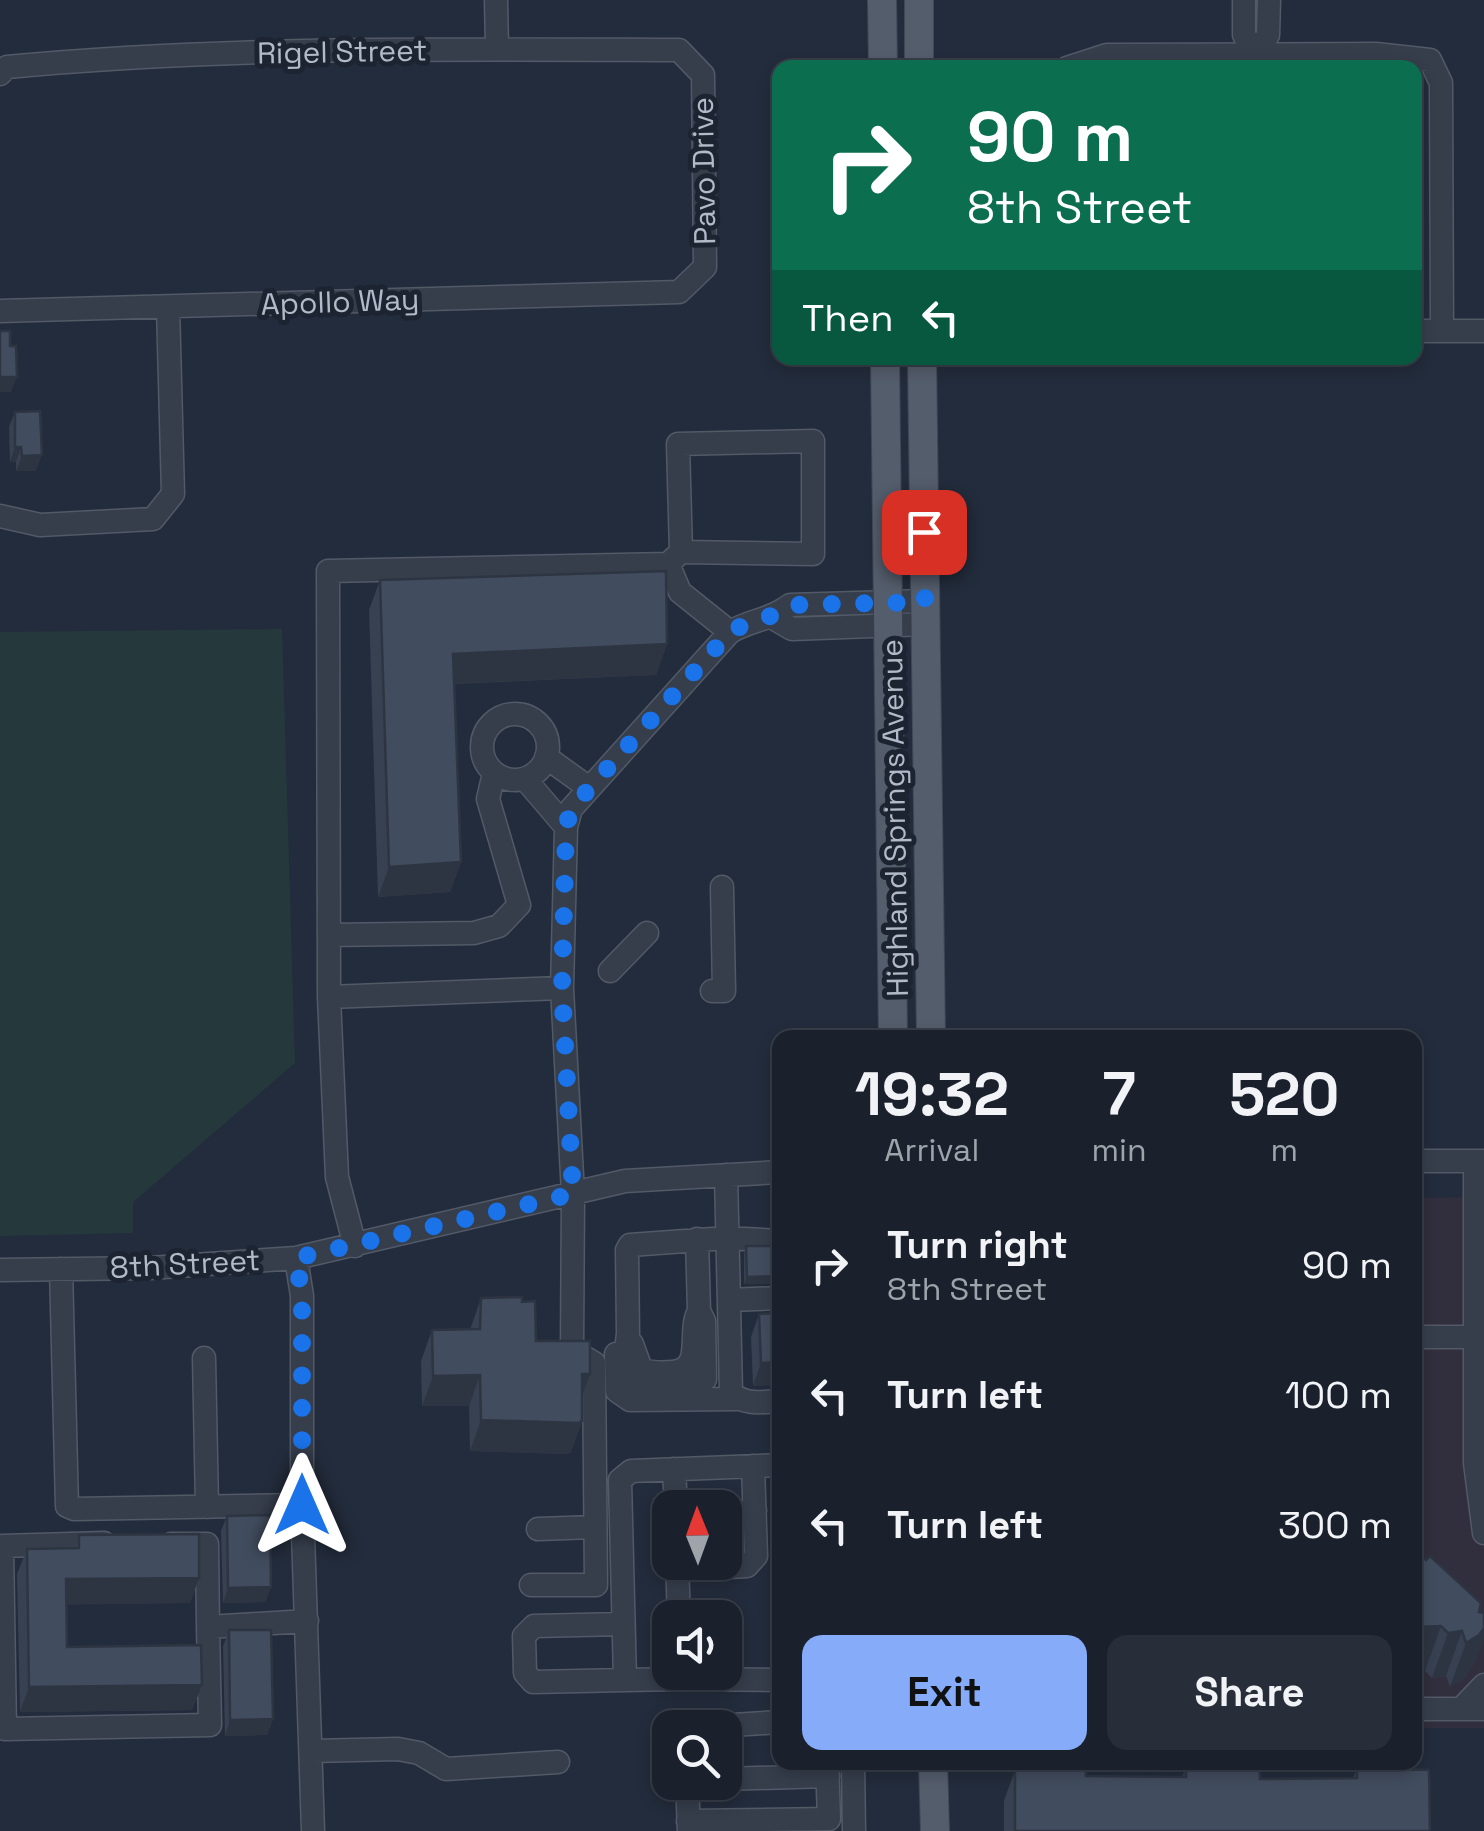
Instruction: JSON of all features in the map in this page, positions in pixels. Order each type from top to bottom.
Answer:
[{"type":"main road","points":[[882,0],[883,60]]},
{"type":"main road","points":[[918,0],[919,60]]},
{"type":"main road","name":"Highland Springs Avenue","points":[[885,365],[893,1030]]},
{"type":"main road","name":"Highland Springs Avenue","points":[[922,365],[930,1030]]},
{"type":"main road","points":[[934,1770],[936,1831]]},
{"type":"street","points":[[496,0],[497,49]]},
{"type":"street","points":[[1244,0],[1244,35],[1256,60]]},
{"type":"street","points":[[1256,60],[1268,35],[1269,0]]},
{"type":"street","name":"Rigel Street","points":[[3,70],[128,56],[678,50]]},
{"type":"street","name":"Pavo Drive","points":[[678,50],[703,75],[705,266],[680,292]]},
{"type":"street","points":[[1273,60],[1376,54],[1430,60],[1441,83],[1442,331]]},
{"type":"street","points":[[1089,60],[1107,55],[1231,60]]},
{"type":"street","name":"Apollo Way","points":[[0,311],[680,292]]},
{"type":"street","points":[[0,516],[40,525],[153,520],[174,494],[168,307]]},
{"type":"street","points":[[1422,331],[1484,331]]},
{"type":"street","points":[[356,1246],[337,1176],[329,996],[328,571],[674,558],[813,554],[813,440],[678,444],[674,558],[680,592],[730,632]]},
{"type":"street","points":[[530,1585],[596,1584],[594,1363],[572,1350],[573,1194],[562,988],[566,827],[571,809],[730,632],[748,621],[773,618],[790,605],[888,614],[925,613]]},
{"type":"street","points":[[510,714],[522,715],[540,726],[546,736],[546,758],[525,779],[514,781],[494,773],[482,754],[484,733],[491,724],[510,714]]},
{"type":"street","points":[[546,758],[589,788]]},
{"type":"street","points":[[329,935],[474,933],[499,926],[519,905],[488,798],[494,773]]},
{"type":"street","points":[[525,779],[566,827]]},
{"type":"street","points":[[712,990],[724,991],[722,886]]},
{"type":"street","points":[[610,971],[647,932]]},
{"type":"street","points":[[329,996],[562,988]]},
{"type":"street","points":[[1422,1161],[1480,1161],[1476,1462],[1484,1532]]},
{"type":"street","name":"8th Street","points":[[0,1270],[150,1268],[296,1258],[625,1181],[772,1173]]},
{"type":"street","points":[[726,1176],[731,1392],[737,1399]]},
{"type":"street","points":[[697,1239],[705,1379],[698,1384],[657,1388],[636,1385],[627,1373],[630,1245],[697,1239],[727,1238],[772,1241]]},
{"type":"street","points":[[296,1258],[302,1296],[302,1505],[313,1831]]},
{"type":"street","points":[[61,1268],[67,1506],[74,1509],[302,1505]]},
{"type":"street","points":[[729,1300],[772,1298]]},
{"type":"street","points":[[628,1334],[614,1362],[616,1391],[621,1397],[772,1401]]},
{"type":"street","points":[[1422,1337],[1476,1337]]},
{"type":"street","points":[[204,1358],[207,1507]]},
{"type":"street","points":[[625,1680],[620,1480],[631,1471],[772,1465]]},
{"type":"street","points":[[742,1566],[748,1566],[756,1556],[753,1466]]},
{"type":"street","points":[[674,1469],[675,1490]]},
{"type":"street","points":[[742,1512],[755,1511]]},
{"type":"street","points":[[538,1530],[595,1527]]},
{"type":"street","points":[[207,1544],[208,1627],[210,1725],[5,1730],[2,1546],[207,1544]]},
{"type":"street","points":[[208,1627],[306,1621]]},
{"type":"street","points":[[624,1624],[534,1626],[524,1636],[526,1673],[533,1682],[652,1678]]},
{"type":"street","points":[[742,1678],[772,1680]]},
{"type":"street","points":[[1422,1709],[1472,1709],[1484,1686]]},
{"type":"street","points":[[742,1724],[772,1722]]},
{"type":"street","points":[[311,1752],[398,1749],[419,1753],[446,1768],[558,1762]]},
{"type":"street","points":[[742,1777],[818,1770]]},
{"type":"street","points":[[687,1800],[688,1826],[829,1818],[828,1770]]},
{"type":"street","points":[[853,1770],[854,1831]]},
{"type":"shaded area","points":[[1484,1197],[1484,1728],[1422,1728],[1422,1198]]},
{"type":"green space","points":[[282,629],[295,1063],[133,1202],[133,1233],[0,1236],[0,632]]},
{"type":"building","points":[[0,331],[10,331],[10,346],[16,346],[17,377],[0,377]]},
{"type":"building","points":[[40,411],[42,455],[22,456],[21,447],[15,447],[15,412]]},
{"type":"building","points":[[666,571],[667,644],[453,654],[461,862],[389,867],[380,580]]},
{"type":"building","points":[[746,1246],[772,1246],[772,1276],[747,1277]]},
{"type":"building","points":[[522,1297],[522,1302],[535,1301],[536,1341],[590,1341],[590,1374],[582,1374],[582,1421],[578,1423],[481,1420],[480,1375],[433,1376],[432,1330],[480,1329],[481,1298]]},
{"type":"building","points":[[772,1313],[772,1362],[761,1363],[759,1314]]},
{"type":"building","points":[[270,1515],[271,1587],[228,1588],[227,1516]]},
{"type":"building","points":[[199,1534],[199,1578],[66,1579],[67,1647],[201,1645],[202,1685],[29,1687],[27,1549],[79,1548],[79,1535]]},
{"type":"building","points":[[1422,1556],[1426,1560],[1430,1556],[1481,1603],[1479,1612],[1484,1613],[1484,1628],[1466,1643],[1462,1631],[1448,1633],[1441,1626],[1422,1627]]},
{"type":"building","points":[[229,1630],[271,1630],[273,1719],[230,1720]]},
{"type":"building","points":[[1015,1770],[1086,1770],[1086,1776],[1186,1777],[1186,1770],[1260,1770],[1260,1779],[1357,1778],[1357,1770],[1429,1770],[1430,1831],[1015,1831]]},
{"type":"route","points":[[302,1505],[302,1296],[296,1258],[573,1194],[562,988],[566,827],[571,809],[730,632],[748,621],[773,618],[790,605],[925,602],[924,532]]}]
